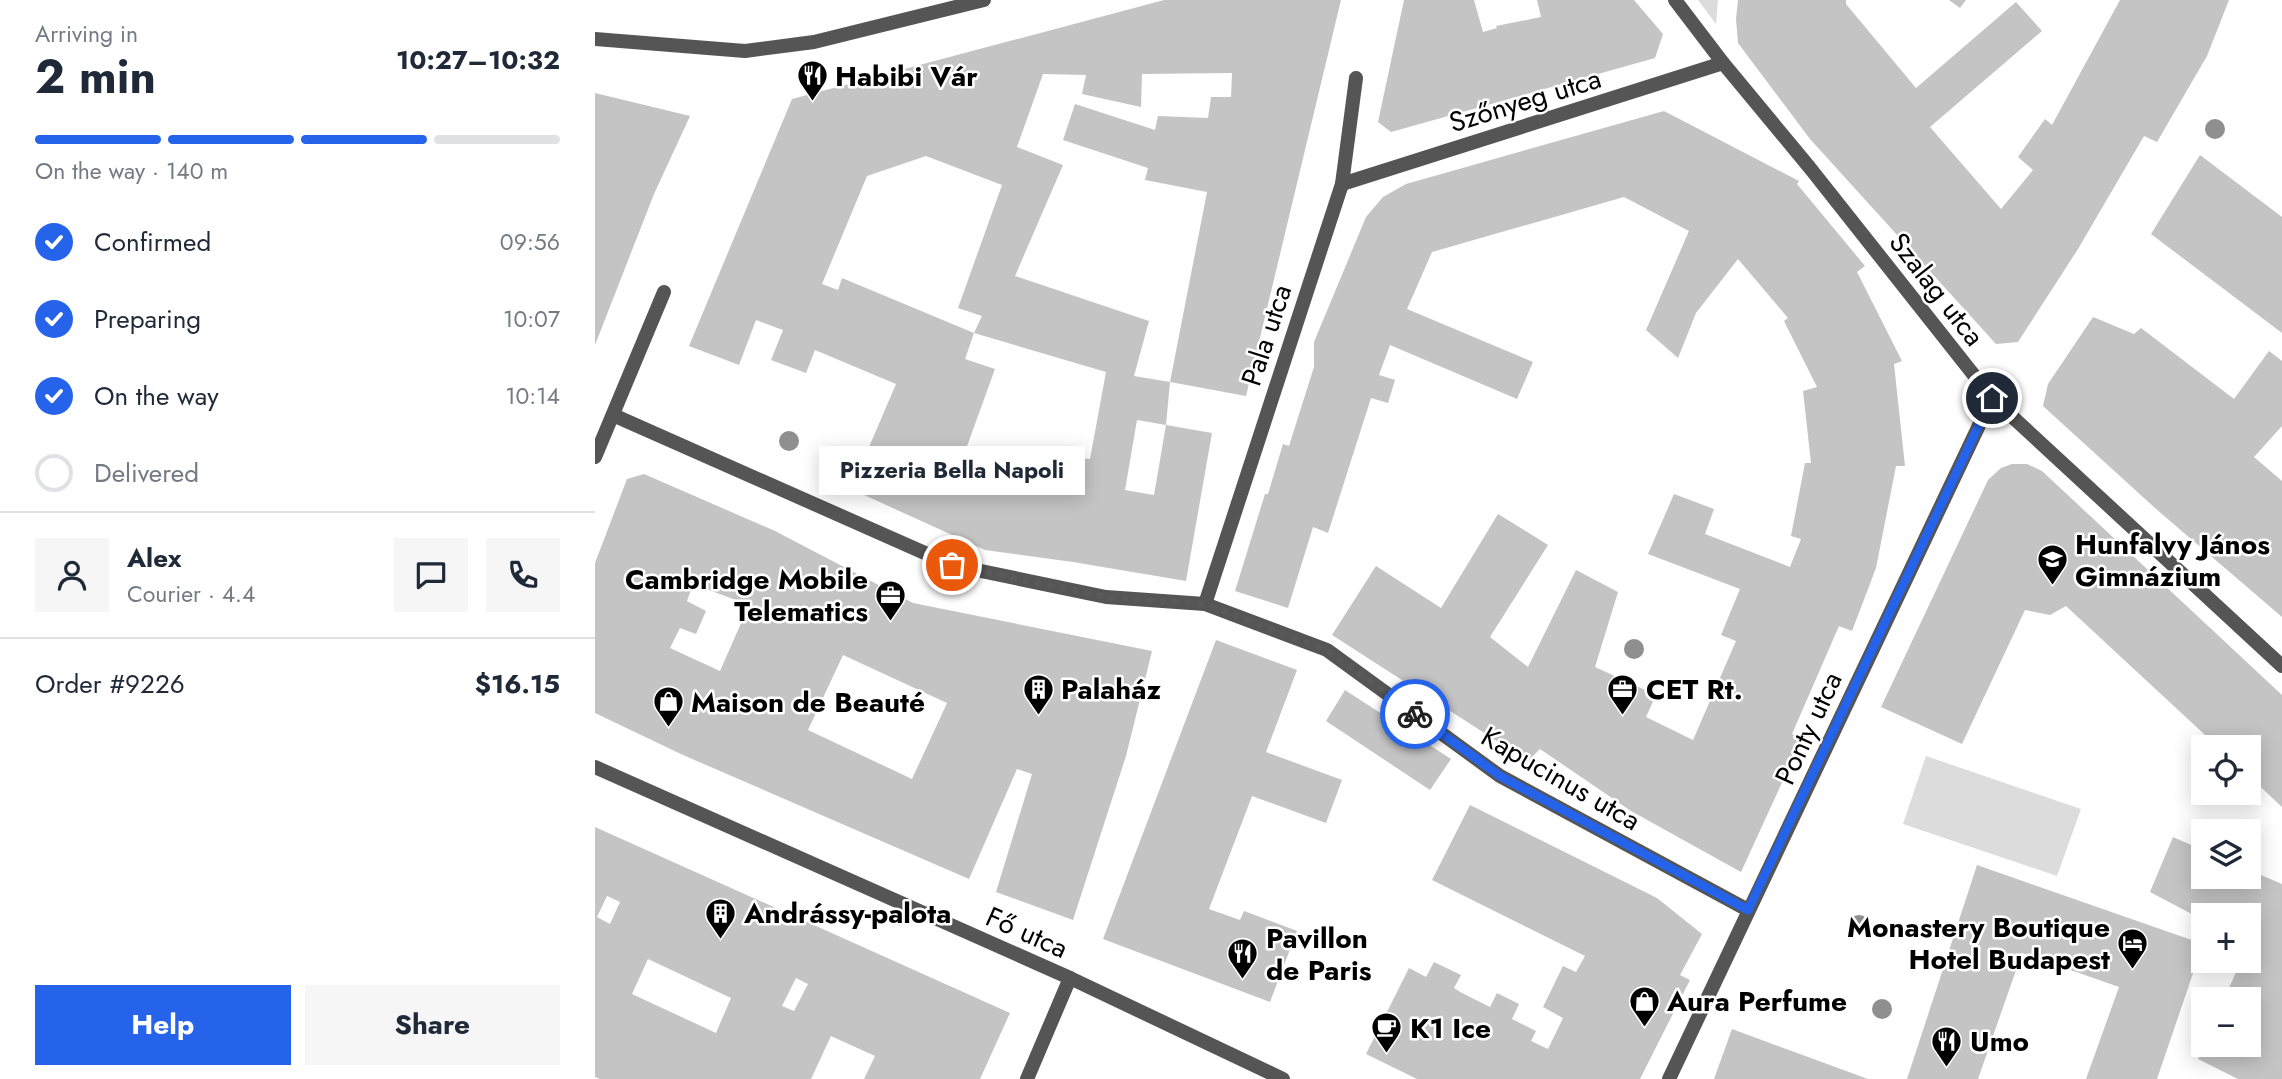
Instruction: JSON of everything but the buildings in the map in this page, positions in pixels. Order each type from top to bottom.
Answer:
[{"type":"street","points":[[595,39],[745,51],[814,42],[984,0]]},
{"type":"street","name":"Szalag utca","points":[[1675,0],[1723,64],[1992,398],[2282,666]]},
{"type":"street","name":"Szőnyeg utca","points":[[1342,184],[1723,64]]},
{"type":"street","name":"Pala utca","points":[[1205,604],[1342,184],[1356,78]]},
{"type":"street","points":[[595,457],[664,292]]},
{"type":"street","name":"Ponty utca","points":[[1669,1079],[1992,398]]},
{"type":"street","name":"Kapucinus utca","points":[[613,415],[952,565],[1106,597],[1205,604],[1327,650],[1500,776],[1748,910]]},
{"type":"street","name":"Fő utca","points":[[595,767],[1070,978],[1283,1079]]},
{"type":"street","points":[[1027,1079],[1070,978]]},
{"type":"shaded area","points":[[1698,0],[1718,0],[1716,24]]},
{"type":"shaded area","points":[[1926,756],[2081,809],[2057,876],[1903,824]]},
{"type":"way so far","points":[[952,565],[1106,597],[1205,604],[1327,650],[1415,714]]},
{"type":"place","name":"Habibi Vár","points":[[812,103]]},
{"type":"place","name":"Pizzeria Bella Napoli","points":[[952,565]]},
{"type":"place","name":"Hunfalvy János Gimnázium","points":[[2052,587]]},
{"type":"place","name":"Cambridge Mobile Telematics","points":[[891,622]]},
{"type":"place","name":"Palaház","points":[[1038,716]]},
{"type":"place","name":"CET Rt.","points":[[1623,716]]},
{"type":"place","name":"Maison de Beauté","points":[[668,729]]},
{"type":"place","name":"Andrássy-palota","points":[[721,940]]},
{"type":"place","name":"Monastery Boutique Hotel Budapest","points":[[2133,970]]},
{"type":"place","name":"Pavillon de Paris","points":[[1243,981]]},
{"type":"place","name":"Aura Perfume","points":[[1644,1028]]},
{"type":"place","name":"K1 Ice","points":[[1387,1055]]},
{"type":"place","name":"Umo","points":[[1947,1068]]},
{"type":"route","points":[[1415,714],[1500,776],[1748,910],[1992,398]]}]
